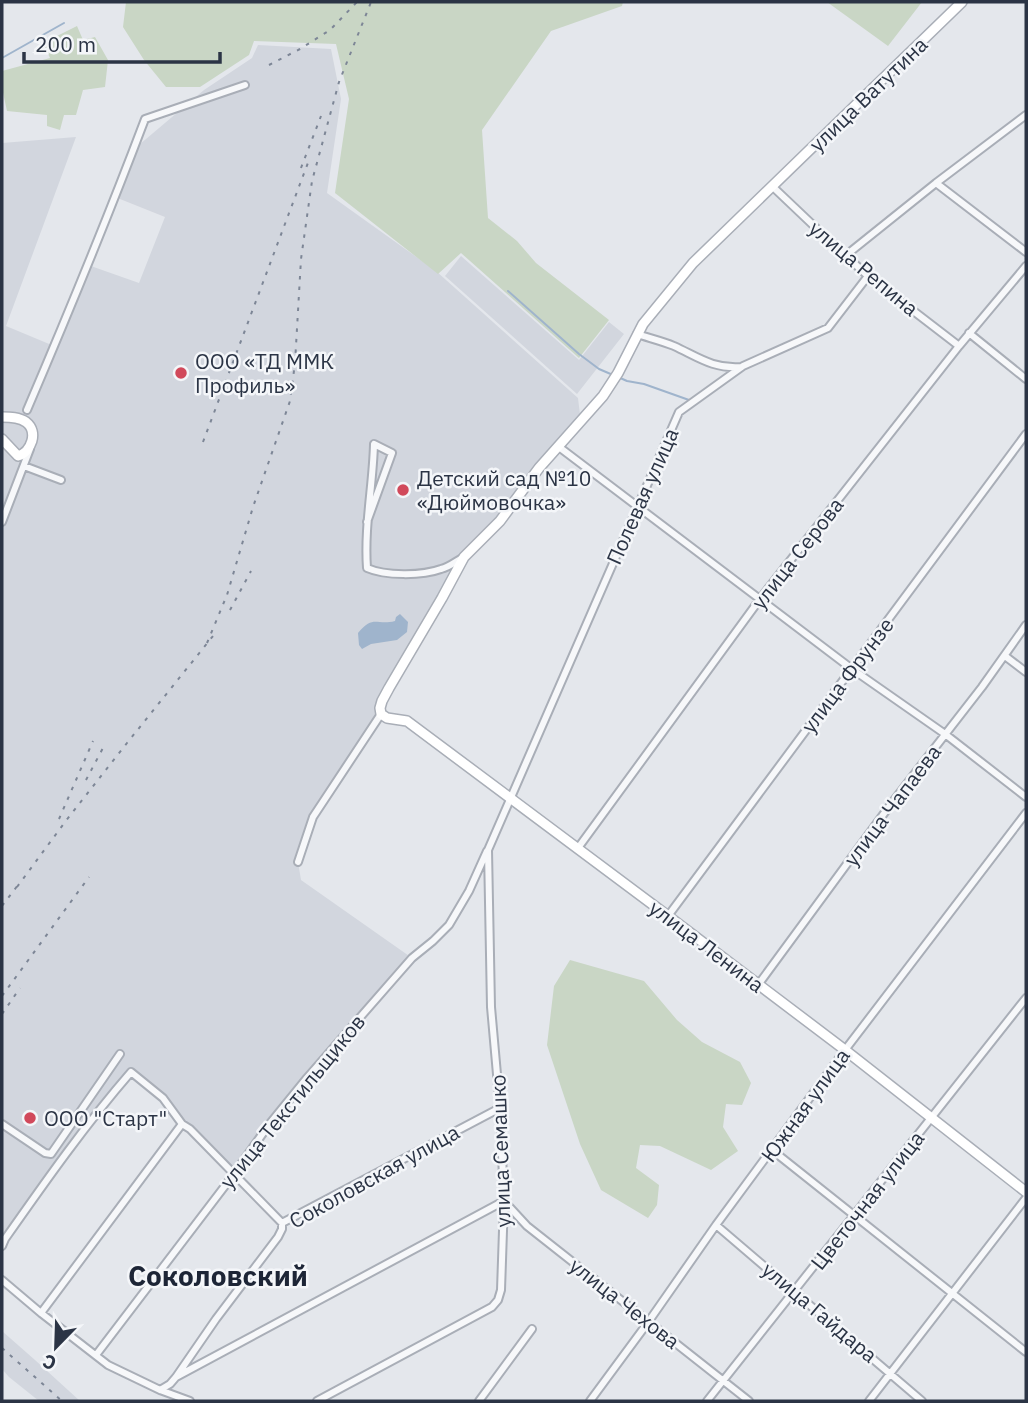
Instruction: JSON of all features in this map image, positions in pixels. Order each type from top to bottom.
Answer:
[{"type":"street","name":"улица Ватутина","points":[[381,714],[382,701],[464,557],[500,521],[539,468],[603,396],[617,376],[643,324],[693,263],[962,2]]},
{"type":"street","points":[[2,522],[30,447],[32,433],[27,410],[116,197],[145,119],[245,85]]},
{"type":"street","points":[[845,256],[1026,115]]},
{"type":"street","points":[[936,183],[1026,252]]},
{"type":"street","name":"улица Репина","points":[[773,187],[845,256],[959,346]]},
{"type":"street","name":"улица Серова","points":[[578,848],[760,599],[969,333],[1026,266]]},
{"type":"street","name":"Полевая улица","points":[[511,798],[679,412],[743,366],[828,328],[872,279]]},
{"type":"street","points":[[969,333],[1026,379]]},
{"type":"street","points":[[637,334],[726,368],[743,366]]},
{"type":"street","points":[[5,419],[27,410]]},
{"type":"street","points":[[5,419],[25,421],[30,427]]},
{"type":"street","name":"улица Фрунзе","points":[[668,916],[1026,434]]},
{"type":"street","points":[[2,439],[25,465],[61,480]]},
{"type":"street","points":[[367,522],[392,453],[374,444],[373,473],[367,522],[365,551],[366,568],[377,572],[427,573],[443,569],[464,557]]},
{"type":"street","points":[[18,456],[26,453],[30,447]]},
{"type":"street","points":[[559,447],[1026,797]]},
{"type":"street","name":"улица Чапаева","points":[[758,985],[1026,625]]},
{"type":"street","points":[[1005,656],[1026,672]]},
{"type":"street","points":[[298,862],[313,817],[381,714]]},
{"type":"street","name":"улица Ленина","points":[[381,714],[387,718],[407,721],[511,798],[845,1050],[1026,1192]]},
{"type":"street","name":"улица Семашко","points":[[317,1401],[492,1307],[498,1300],[501,1290],[504,1201],[500,1108],[491,1007],[488,850],[511,798]]},
{"type":"street","name":"Южная улица","points":[[590,1401],[845,1050],[1026,813]]},
{"type":"street","name":"улица Текстильщиков","points":[[96,1355],[268,1126],[412,958],[449,925],[488,850]]},
{"type":"street","name":"Цветочная улица","points":[[707,1401],[1026,998]]},
{"type":"street","points":[[2,1124],[45,1153],[51,1154],[120,1054]]},
{"type":"street","points":[[2,1246],[61,1160],[131,1072],[163,1098],[182,1124],[282,1223]]},
{"type":"street","name":"Соколовская улица","points":[[160,1390],[176,1377],[278,1237],[282,1223],[500,1108]]},
{"type":"street","points":[[41,1313],[182,1124]]},
{"type":"street","points":[[772,1150],[1026,1352]]},
{"type":"street","points":[[869,1401],[1026,1198]]},
{"type":"street","points":[[176,1377],[504,1201]]},
{"type":"street","name":"улица Чехова","points":[[504,1201],[527,1226],[749,1401]]},
{"type":"street","name":"улица Гайдара","points":[[716,1225],[922,1401]]},
{"type":"street","points":[[2,1280],[108,1365],[190,1401]]},
{"type":"street","points":[[479,1401],[532,1329]]},
{"type":"shaded area","points":[[258,45],[331,49],[341,99],[327,193],[436,271],[578,398],[581,423],[473,548],[389,688],[381,714],[313,817],[298,862],[301,880],[412,958],[354,1023],[234,1174],[163,1098],[131,1073],[2,1242],[2,143],[76,137],[6,326],[54,346],[88,265],[139,283],[165,217],[115,197],[133,150],[204,90],[252,58]]},
{"type":"shaded area","points":[[461,256],[579,360],[609,322],[624,334],[577,394],[445,276]]},
{"type":"shaded area","points":[[2,1331],[80,1401],[39,1401],[9,1377],[2,1369]]},
{"type":"green space","points":[[126,2],[623,2],[622,6],[551,31],[482,130],[488,218],[517,241],[536,263],[609,320],[579,358],[461,253],[438,274],[335,193],[349,99],[336,44],[254,41],[249,55],[200,87],[166,87],[144,60],[123,27]]},
{"type":"green space","points":[[827,2],[922,2],[888,46]]},
{"type":"green space","points":[[77,26],[83,40],[95,37],[108,60],[105,87],[83,90],[76,115],[64,115],[60,130],[47,126],[47,115],[7,111],[2,88],[2,71],[50,58],[43,43]]},
{"type":"green space","points":[[570,960],[644,981],[677,1020],[702,1042],[740,1062],[751,1083],[742,1105],[726,1104],[723,1127],[738,1151],[711,1170],[660,1146],[640,1145],[636,1168],[659,1185],[657,1205],[648,1218],[601,1190],[580,1144],[547,1045],[554,986]]},
{"type":"water","points":[[400,614],[408,622],[407,632],[397,640],[371,644],[362,649],[358,633],[363,627],[372,622],[395,621]]},
{"type":"waterway","points":[[2,58],[64,23]]},
{"type":"waterway","points":[[508,291],[579,354],[599,369],[613,375]]},
{"type":"waterway","points":[[618,377],[689,400]]},
{"type":"railway","points":[[269,65],[330,30],[357,2]]},
{"type":"railway","points":[[207,643],[227,595],[253,507],[290,401],[301,259],[312,181],[339,82],[371,2]]},
{"type":"railway","points":[[301,168],[321,116]]},
{"type":"railway","points":[[203,442],[309,160]]},
{"type":"railway","points":[[230,610],[251,571]]},
{"type":"railway","points":[[17,887],[65,822],[213,636]]},
{"type":"railway","points":[[59,819],[93,741]]},
{"type":"railway","points":[[86,780],[104,746]]},
{"type":"railway","points":[[2,996],[89,877]]},
{"type":"railway","points":[[2,906],[21,881]]},
{"type":"railway","points":[[2,1014],[20,988]]},
{"type":"railway","points":[[2,1348],[62,1401]]},
{"type":"place","name":"ООО «ТД ММК Профиль»","points":[[181,373]]},
{"type":"place","name":"Детский сад №10 «Дюймовочка»","points":[[403,490]]},
{"type":"place","name":"ООО \"Старт\"","points":[[30,1118]]},
{"type":"district","name":"Соколовский","points":[[218,1275]]}]
